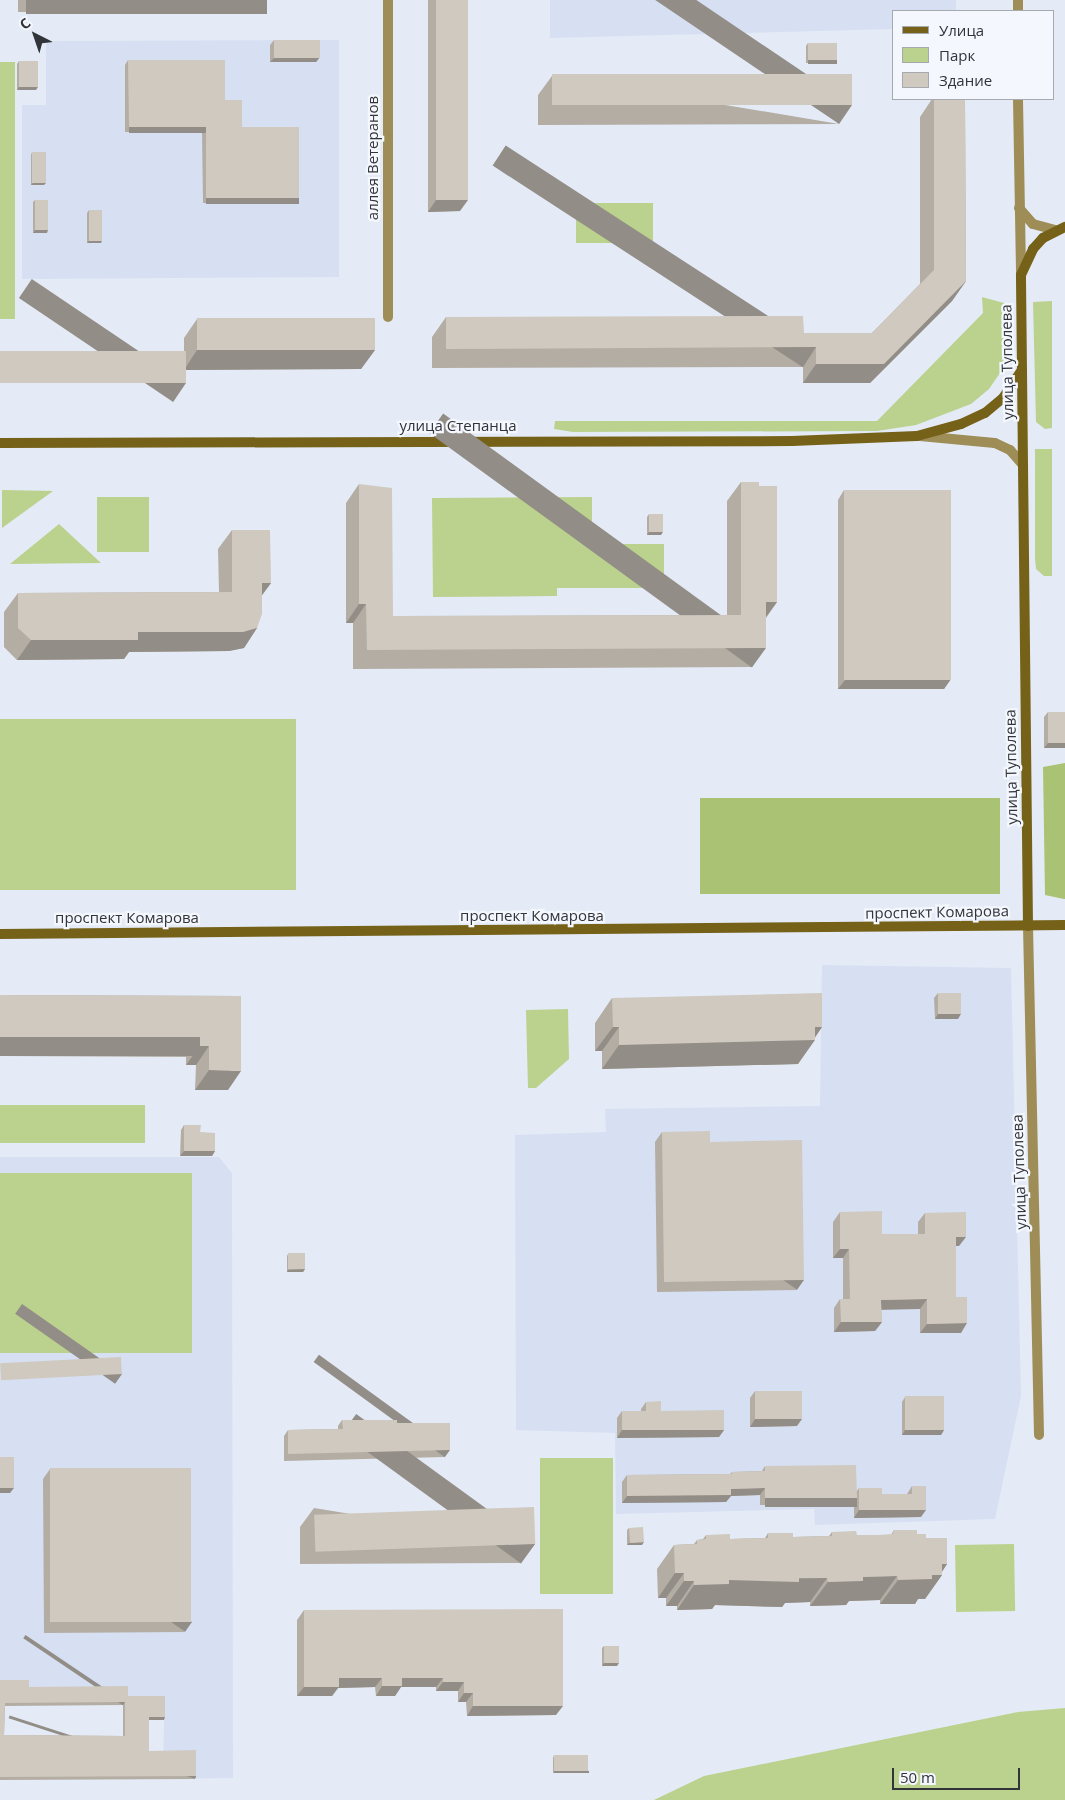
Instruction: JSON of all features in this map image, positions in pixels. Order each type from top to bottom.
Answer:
[{"type":"street","name":"аллея Ветеранов","points":[[388,0],[388,317]]},
{"type":"street","name":"улица Туполева","points":[[1018,100],[1028,926],[1039,1435]]},
{"type":"street","points":[[1018,205],[1033,224],[1061,228]]},
{"type":"street","points":[[1021,275],[1033,249],[1061,228]]},
{"type":"street","name":"улица Степанца","points":[[917,436],[961,424],[984,413],[1003,398],[1022,370]]},
{"type":"street","name":"улица Степанца","points":[[0,442],[797,441],[917,436],[995,443],[1010,450],[1023,465]]},
{"type":"street","name":"проспект Комарова","points":[[0,934],[1065,925]]},
{"type":"shaded area","points":[[550,0],[956,0],[956,10],[892,10],[892,29],[550,38]]},
{"type":"shaded area","points":[[339,40],[339,277],[22,279],[22,105],[46,105],[46,41]]},
{"type":"shaded area","points":[[822,965],[1011,968],[1021,1396],[995,1519],[815,1525],[814,1509],[616,1514],[615,1433],[516,1430],[515,1135],[606,1132],[605,1109],[820,1106]]},
{"type":"shaded area","points":[[0,1157],[219,1157],[232,1173],[233,1778],[163,1779],[164,1720],[126,1699],[27,1689],[0,1683]]},
{"type":"green space","points":[[0,62],[15,62],[15,319],[0,319]]},
{"type":"green space","points":[[576,203],[653,203],[653,243],[576,243]]},
{"type":"green space","points":[[982,297],[1004,303],[1005,356],[1000,373],[989,389],[971,404],[916,425],[877,431],[573,432],[554,429],[555,421],[877,421],[983,313]]},
{"type":"green space","points":[[1052,301],[1052,428],[1045,429],[1036,422],[1033,302]]},
{"type":"green space","points":[[1035,449],[1052,449],[1052,576],[1044,576],[1036,569]]},
{"type":"green space","points":[[2,490],[53,491],[2,528]]},
{"type":"green space","points":[[97,497],[149,497],[149,552],[97,552]]},
{"type":"green space","points":[[592,497],[592,544],[664,544],[664,588],[557,588],[557,596],[433,597],[432,498]]},
{"type":"green space","points":[[59,524],[101,563],[10,564]]},
{"type":"green space","points":[[0,719],[296,719],[296,890],[0,890]]},
{"type":"green space","points":[[1065,763],[1064,899],[1045,895],[1043,767]]},
{"type":"green space","points":[[700,798],[1000,798],[1000,894],[700,894]]},
{"type":"green space","points":[[568,1009],[569,1059],[536,1088],[528,1088],[526,1010]]},
{"type":"green space","points":[[0,1105],[145,1105],[145,1143],[0,1143]]},
{"type":"green space","points":[[0,1173],[192,1173],[192,1353],[0,1353]]},
{"type":"green space","points":[[540,1458],[613,1458],[613,1594],[540,1594]]},
{"type":"green space","points":[[1014,1544],[1015,1611],[956,1612],[955,1545]]},
{"type":"green space","points":[[1065,1708],[1065,1800],[654,1800],[704,1776],[1018,1712]]},
{"type":"building","points":[[436,0],[468,0],[468,200],[436,200]]},
{"type":"building","points":[[274,40],[320,40],[320,58],[274,58]]},
{"type":"building","points":[[808,43],[837,43],[837,60],[808,60]]},
{"type":"building","points":[[128,60],[225,60],[225,100],[242,100],[242,127],[299,127],[299,198],[206,198],[206,127],[129,127]]},
{"type":"building","points":[[19,61],[38,61],[38,87],[19,87]]},
{"type":"building","points":[[552,74],[852,74],[852,105],[552,105]]},
{"type":"building","points":[[934,100],[965,100],[966,281],[884,364],[816,364],[816,347],[446,349],[446,317],[803,316],[804,333],[872,333],[934,270]]},
{"type":"building","points":[[32,152],[46,152],[46,183],[32,183]]},
{"type":"building","points":[[35,200],[48,200],[48,230],[35,230]]},
{"type":"building","points":[[89,210],[102,210],[102,241],[89,241]]},
{"type":"building","points":[[197,318],[375,318],[375,350],[197,350]]},
{"type":"building","points":[[0,351],[186,351],[186,383],[0,383]]},
{"type":"building","points":[[741,482],[759,482],[759,486],[777,486],[777,602],[766,602],[766,648],[367,650],[366,604],[359,604],[359,484],[392,488],[393,616],[741,615]]},
{"type":"building","points":[[844,490],[951,490],[951,680],[844,680]]},
{"type":"building","points":[[649,514],[663,514],[663,532],[649,532]]},
{"type":"building","points":[[232,530],[270,530],[271,583],[262,583],[262,614],[257,628],[243,632],[138,632],[138,640],[31,640],[18,628],[18,593],[232,592]]},
{"type":"building","points":[[1048,712],[1065,712],[1065,743],[1048,743]]},
{"type":"building","points":[[822,993],[822,1027],[815,1027],[815,1040],[619,1045],[619,1027],[613,1027],[612,998]]},
{"type":"building","points":[[938,993],[961,993],[961,1014],[938,1014]]},
{"type":"building","points":[[0,995],[241,996],[241,1071],[209,1070],[209,1046],[200,1046],[200,1037],[0,1037]]},
{"type":"building","points":[[184,1125],[201,1125],[200,1132],[215,1133],[215,1151],[184,1151]]},
{"type":"building","points":[[710,1131],[710,1142],[802,1140],[804,1280],[664,1282],[662,1132]]},
{"type":"building","points":[[882,1211],[882,1234],[925,1234],[925,1213],[966,1212],[966,1237],[956,1237],[956,1297],[967,1297],[967,1323],[927,1324],[927,1299],[881,1300],[882,1322],[841,1322],[840,1299],[850,1299],[849,1249],[840,1249],[840,1212]]},
{"type":"building","points":[[288,1253],[305,1253],[305,1269],[288,1269]]},
{"type":"building","points":[[121,1357],[122,1374],[1,1380],[0,1363]]},
{"type":"building","points":[[755,1391],[802,1391],[802,1419],[755,1419]]},
{"type":"building","points":[[905,1396],[944,1396],[944,1430],[905,1430]]},
{"type":"building","points":[[661,1401],[661,1411],[724,1410],[724,1430],[622,1430],[622,1411],[646,1411],[646,1402]]},
{"type":"building","points":[[342,1420],[397,1420],[397,1423],[450,1423],[450,1450],[288,1454],[288,1430],[343,1429]]},
{"type":"building","points":[[0,1457],[14,1457],[14,1488],[0,1488]]},
{"type":"building","points":[[856,1465],[857,1498],[765,1498],[765,1488],[731,1489],[731,1495],[627,1496],[627,1475],[732,1474],[732,1472],[765,1471],[765,1466]]},
{"type":"building","points":[[50,1468],[191,1468],[191,1622],[50,1622]]},
{"type":"building","points":[[912,1486],[926,1486],[926,1510],[859,1510],[859,1488],[882,1488],[882,1494],[912,1494]]},
{"type":"building","points":[[534,1507],[535,1544],[315,1552],[314,1515]]},
{"type":"building","points":[[643,1527],[644,1542],[630,1543],[629,1528]]},
{"type":"building","points":[[894,1530],[917,1530],[917,1534],[926,1534],[926,1538],[947,1538],[947,1564],[942,1564],[942,1575],[932,1575],[932,1579],[898,1580],[897,1576],[863,1577],[863,1581],[828,1582],[827,1578],[799,1578],[799,1582],[729,1580],[729,1584],[694,1585],[694,1581],[684,1581],[684,1573],[675,1573],[674,1545],[697,1544],[697,1540],[706,1539],[706,1535],[730,1534],[730,1539],[768,1538],[768,1533],[793,1533],[793,1537],[832,1536],[832,1532],[856,1531],[857,1535],[878,1535],[893,1534]]},
{"type":"building","points":[[563,1609],[563,1706],[473,1706],[473,1693],[464,1693],[464,1682],[443,1682],[443,1678],[402,1678],[402,1686],[382,1686],[382,1678],[339,1678],[339,1687],[304,1687],[304,1610]]},
{"type":"building","points":[[604,1646],[619,1646],[619,1663],[604,1663]]},
{"type":"building","points":[[0,1680],[29,1680],[29,1687],[128,1686],[128,1696],[165,1696],[165,1717],[149,1717],[149,1751],[196,1750],[196,1776],[0,1777]],"holes":[[[125,1702],[125,1736],[4,1735],[5,1703]]]},
{"type":"building","points":[[554,1755],[588,1755],[588,1771],[554,1771]]}]
